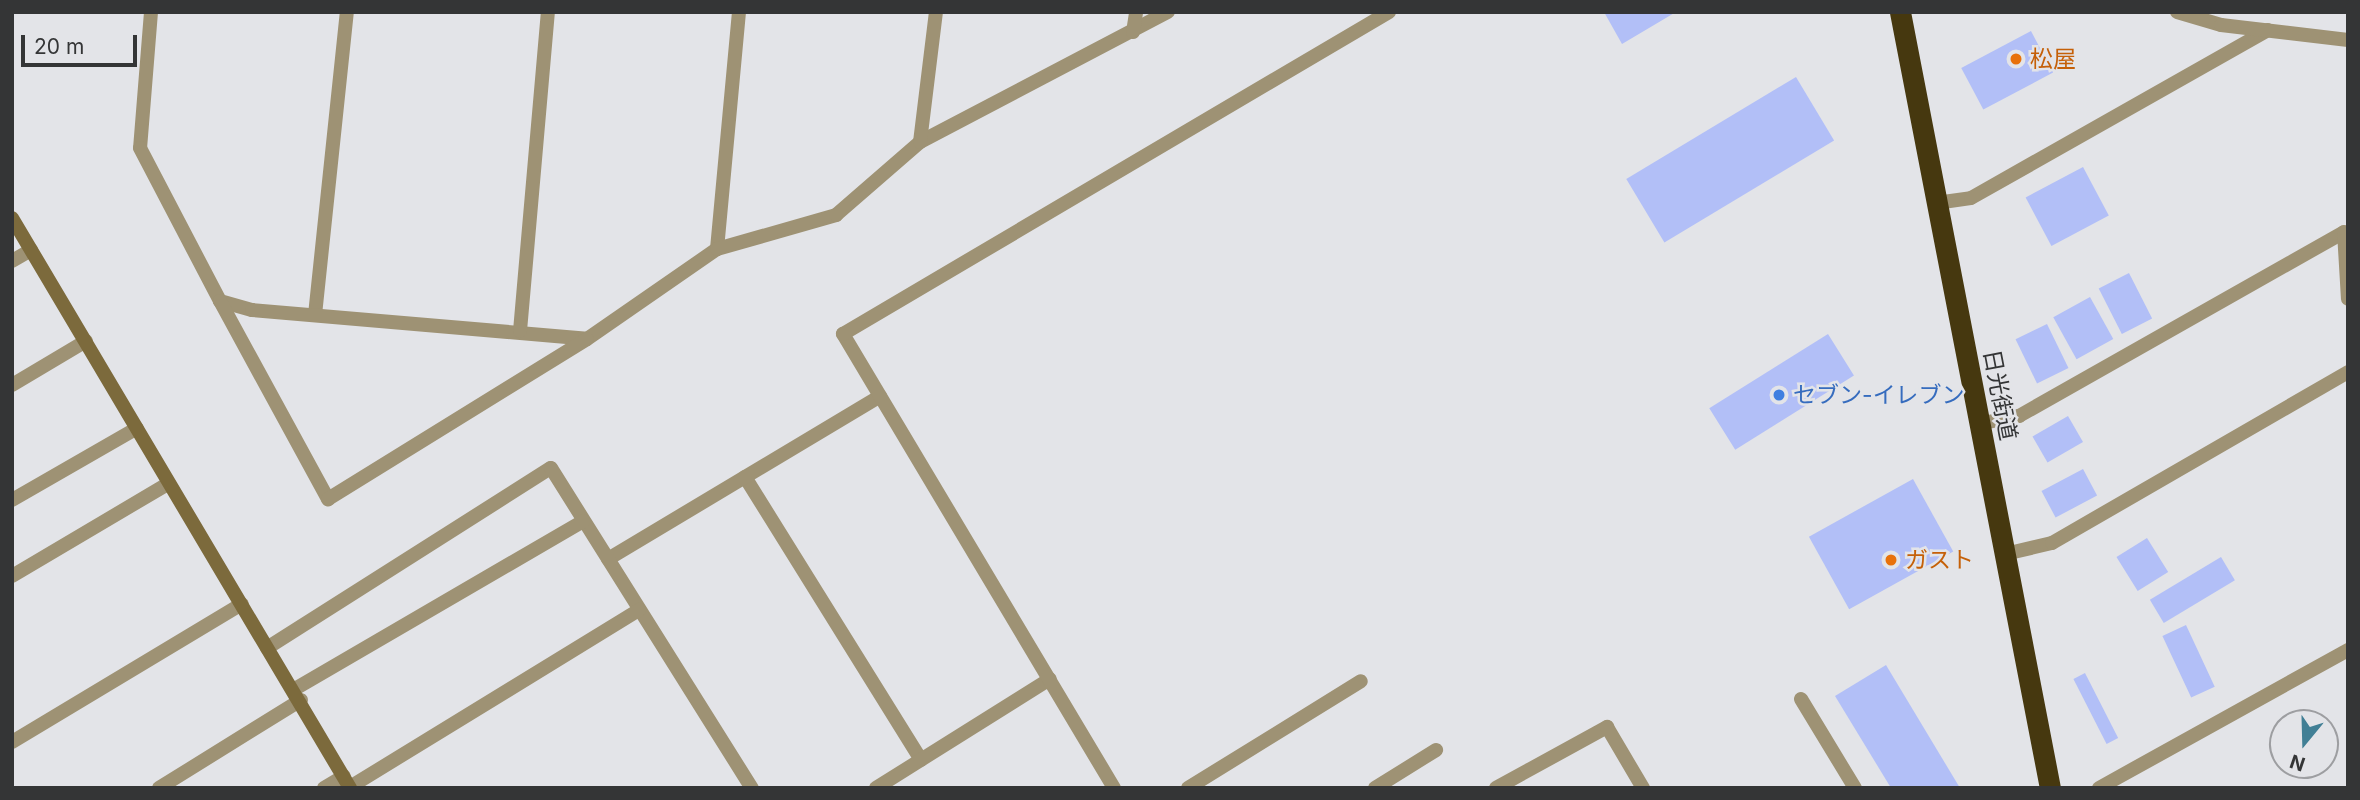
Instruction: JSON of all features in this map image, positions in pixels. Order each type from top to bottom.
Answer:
[{"type":"highway","name":"日光街道","points":[[1900,12],[2050,788]]},
{"type":"street","points":[[151,12],[140,148],[328,499],[587,339],[718,249],[836,215],[920,142],[1168,12]]},
{"type":"street","points":[[315,314],[347,12]]},
{"type":"street","points":[[520,331],[548,12]]},
{"type":"street","points":[[718,249],[739,12]]},
{"type":"street","points":[[920,142],[936,12]]},
{"type":"street","points":[[1133,32],[1136,12]]},
{"type":"street","points":[[1114,788],[842,334],[1389,12]]},
{"type":"street","points":[[2177,12],[2221,25],[2348,40]]},
{"type":"street","points":[[1936,203],[1972,198],[2268,30]]},
{"type":"street","points":[[12,218],[348,784]]},
{"type":"street","points":[[1978,424],[2019,416],[2344,232],[2348,299]]},
{"type":"street","points":[[12,261],[31,250]]},
{"type":"street","points":[[220,300],[252,310],[520,331],[587,339]]},
{"type":"street","points":[[12,385],[86,341]]},
{"type":"street","points":[[2005,554],[2052,543],[2348,372]]},
{"type":"street","points":[[608,559],[880,396]]},
{"type":"street","points":[[12,500],[137,428]]},
{"type":"street","points":[[267,648],[551,468],[752,788]]},
{"type":"street","points":[[745,477],[921,760]]},
{"type":"street","points":[[12,576],[169,483]]},
{"type":"street","points":[[159,788],[297,695],[583,521]]},
{"type":"street","points":[[12,741],[242,604]]},
{"type":"street","points":[[324,788],[348,784],[639,610]]},
{"type":"street","points":[[2099,788],[2348,650]]},
{"type":"street","points":[[876,788],[1050,679]]},
{"type":"street","points":[[1188,788],[1361,681]]},
{"type":"street","points":[[1801,699],[1856,788]]},
{"type":"street","points":[[1496,788],[1608,727],[1643,788]]},
{"type":"street","points":[[1375,788],[1436,750]]},
{"type":"building","points":[[1604,12],[1676,12],[1622,44]]},
{"type":"building","points":[[2031,31],[2053,72],[1983,110],[1961,68]]},
{"type":"building","points":[[1796,77],[1834,140],[1664,242],[1626,179]]},
{"type":"building","points":[[2083,167],[2109,216],[2051,246],[2026,198]]},
{"type":"building","points":[[2129,273],[2152,318],[2122,334],[2099,288]]},
{"type":"building","points":[[2090,297],[2113,339],[2077,359],[2053,317]]},
{"type":"building","points":[[2047,324],[2068,368],[2037,383],[2016,339]]},
{"type":"building","points":[[1828,334],[1854,376],[1735,450],[1709,408]]},
{"type":"building","points":[[2068,416],[2083,442],[2047,462],[2032,436]]},
{"type":"building","points":[[2083,469],[2097,495],[2056,518],[2042,491]]},
{"type":"building","points":[[1913,479],[1953,552],[1849,609],[1809,537]]},
{"type":"building","points":[[2147,538],[2168,572],[2138,591],[2116,557]]},
{"type":"building","points":[[2221,557],[2235,580],[2164,623],[2150,600]]},
{"type":"building","points":[[2186,625],[2215,687],[2191,698],[2162,636]]},
{"type":"building","points":[[1886,665],[1960,788],[1891,788],[1835,696]]},
{"type":"building","points":[[2085,673],[2118,738],[2107,744],[2073,679]]},
{"type":"place","name":"松屋","points":[[2016,59]]},
{"type":"place","name":"セブン-イレブン","points":[[1779,395]]},
{"type":"place","name":"ガスト","points":[[1891,560]]}]
